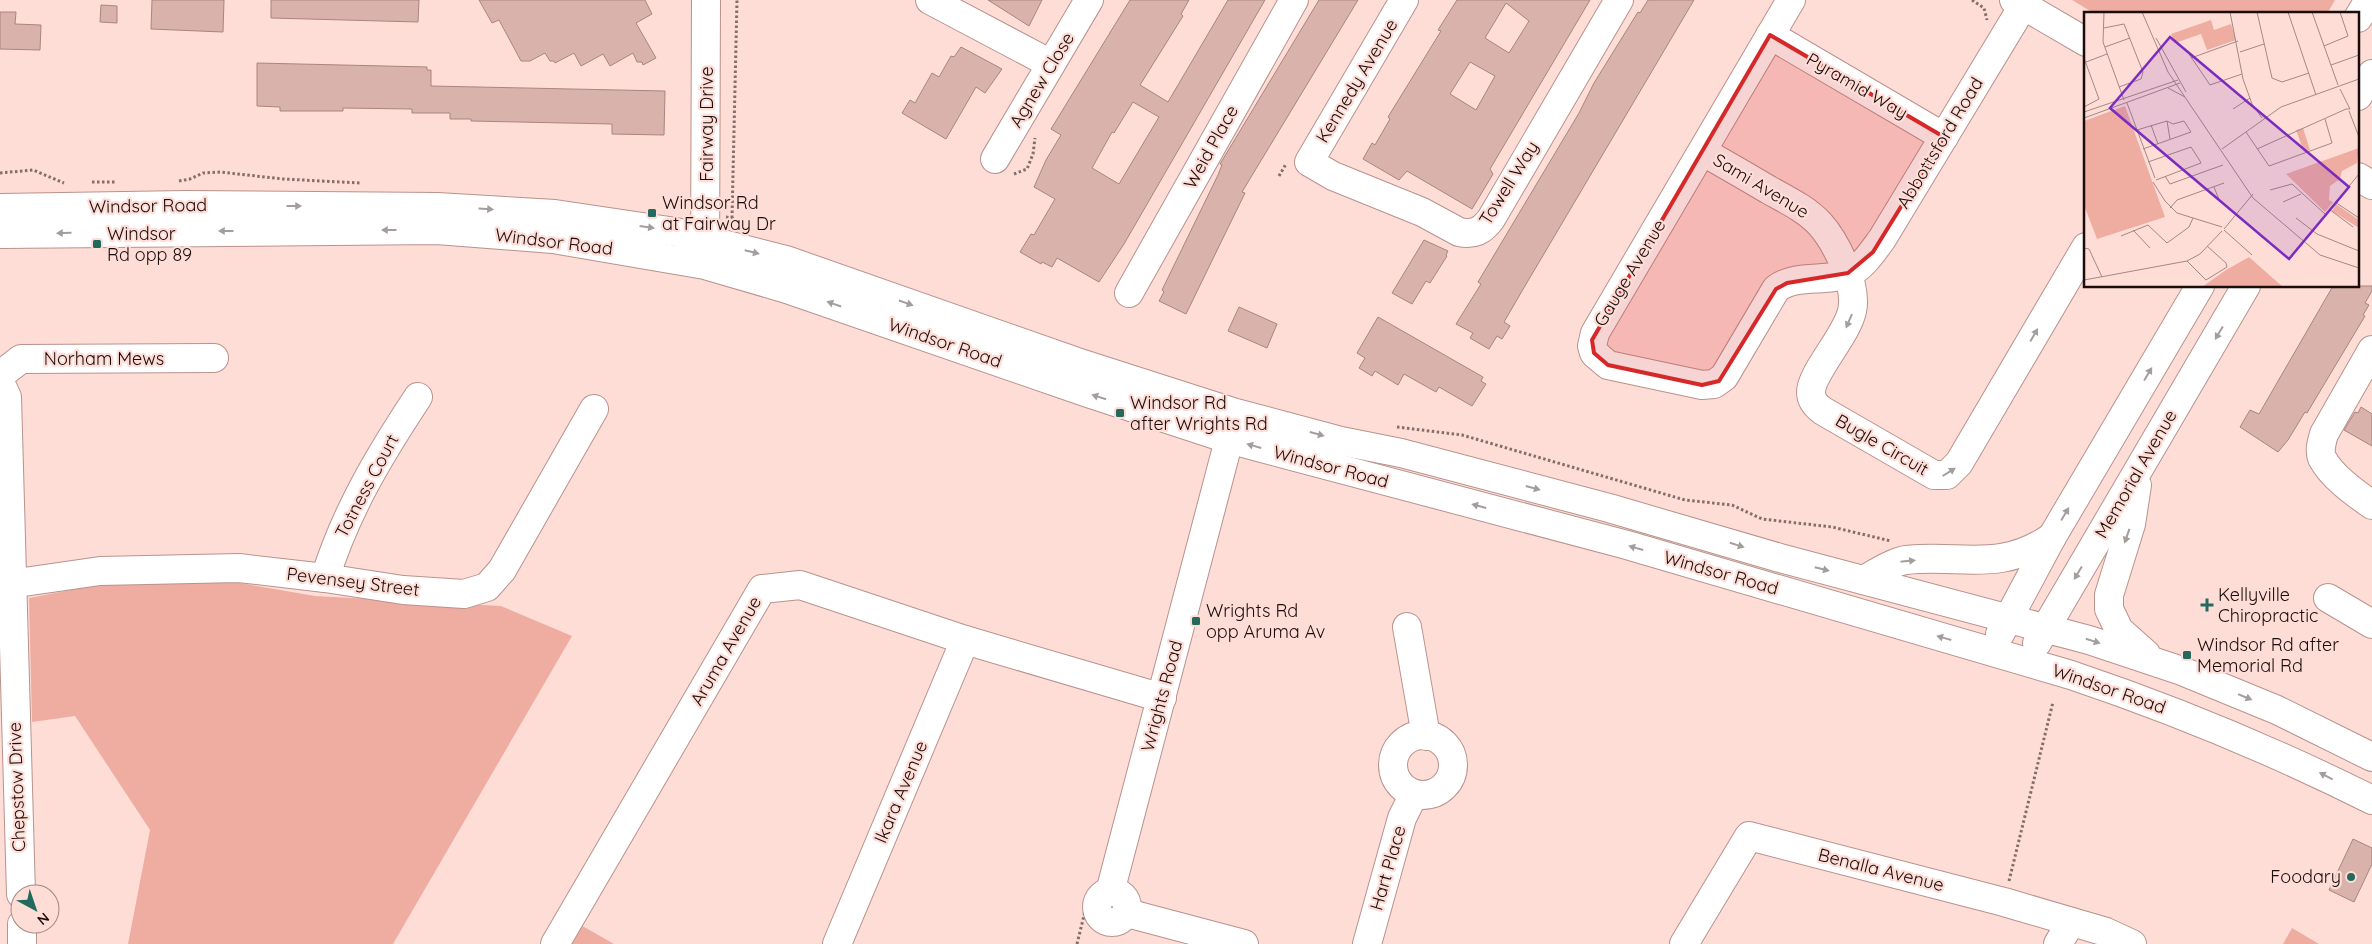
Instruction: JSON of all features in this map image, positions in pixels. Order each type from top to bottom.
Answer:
[{"type":"street","points":[[930,0],[1051,64]]},
{"type":"street","name":"Agnew Close","points":[[995,159],[1089,0]]},
{"type":"street","name":"Weid Place","points":[[1129,293],[1294,0]]},
{"type":"street","name":"Kennedy Avenue","points":[[1309,162],[1404,0]]},
{"type":"street","name":"Towell Way","points":[[1309,162],[1333,176],[1422,212],[1459,232],[1468,234],[1477,232],[1491,219],[1619,0]]},
{"type":"street","name":"Gauge Avenue","points":[[1791,0],[1703,152],[1594,333],[1592,346],[1594,353],[1602,363],[1613,367],[1702,385],[1714,384],[1727,372],[1776,289],[1786,283],[1848,273]]},
{"type":"street","points":[[2360,15],[2369,0]]},
{"type":"street","points":[[2019,3],[2084,41]]},
{"type":"street","name":"Abbottsford Road","points":[[1848,273],[1862,263],[1882,239],[1944,137],[2019,3]]},
{"type":"street","name":"Fairway Drive","points":[[705,252],[708,4]]},
{"type":"street","name":"Pyramid Way","points":[[1770,35],[1944,137]]},
{"type":"street","points":[[2360,93],[2372,74]]},
{"type":"street","name":"Sami Avenue","points":[[1703,152],[1795,204],[1814,218],[1827,234],[1848,273]]},
{"type":"street","points":[[2360,178],[2372,185]]},
{"type":"street","name":"Windsor Road","points":[[0,208],[186,205],[437,206],[555,214],[676,232],[705,252],[787,289],[1088,393],[1228,439],[1627,546],[2026,661],[2141,699],[2312,770],[2372,800]]},
{"type":"street","name":"Windsor Road","points":[[0,234],[437,230],[786,260],[1076,362],[1236,413],[1341,441],[1401,453],[1609,508],[1780,558],[2046,628],[2153,661],[2277,710],[2372,757]]},
{"type":"street","name":"Bugle Circuit","points":[[1848,273],[1853,310],[1846,327],[1813,384],[1812,400],[1823,411],[1928,472],[1941,477],[1952,472],[1959,463],[2084,250]]},
{"type":"street","points":[[1991,651],[2052,537],[2199,288]]},
{"type":"street","name":"Memorial Avenue","points":[[2026,661],[2245,288]]},
{"type":"street","points":[[2372,350],[2363,385],[2324,434],[2322,457],[2344,484],[2372,505]]},
{"type":"street","name":"Norham Mews","points":[[0,375],[21,359],[214,358]]},
{"type":"street","name":"Chepstow Drive","points":[[0,382],[7,397],[10,584],[6,643],[8,738],[20,884]]},
{"type":"street","name":"Totness Court","points":[[325,578],[337,540],[353,505],[418,397]]},
{"type":"street","name":"Pevensey Street","points":[[10,584],[100,571],[239,568],[325,578],[403,590],[464,594],[487,587],[502,570],[594,409]]},
{"type":"street","name":"Wrights Road","points":[[1110,917],[1162,698],[1236,413]]},
{"type":"street","points":[[2139,471],[2131,524],[2109,595],[2109,609],[2119,630],[2153,661]]},
{"type":"street","points":[[1864,580],[1904,560],[2004,559],[2025,553],[2052,537]]},
{"type":"street","name":"Aruma Avenue","points":[[554,944],[762,590],[800,585],[965,640],[1162,698]]},
{"type":"street","points":[[2328,598],[2368,613]]},
{"type":"street","points":[[1407,627],[1426,736]]},
{"type":"street","name":"Ikara Avenue","points":[[837,944],[965,640]]},
{"type":"street","points":[[1426,736],[1435,738],[1448,749],[1452,758],[1451,776],[1447,784],[1432,794],[1414,794],[1405,789],[1394,774],[1393,764],[1395,755],[1408,740],[1426,736]]},
{"type":"street","name":"Hart Place","points":[[1367,944],[1402,818],[1414,794]]},
{"type":"street","name":"Benalla Avenue","points":[[1684,944],[1749,836],[2004,902],[2065,933],[2106,932],[2132,944]]},
{"type":"street","points":[[1110,917],[1244,944]]},
{"type":"path","points":[[732,218],[737,0]]},
{"type":"path","points":[[1389,427],[1408,427],[1462,435],[1685,500],[1732,505],[1762,519],[1832,527],[1897,541]]},
{"type":"path","points":[[2004,902],[2053,702]]},
{"type":"highlighted area","points":[[1770,35],[1944,137],[1873,252],[1848,273],[1787,283],[1776,289],[1719,381],[1702,385],[1608,365],[1594,353],[1592,340]]},
{"type":"shaded area","points":[[2072,0],[2335,0],[2328,12],[2092,12]]},
{"type":"shaded area","points":[[222,580],[315,596],[501,606],[572,636],[393,944],[128,944],[150,830],[75,716],[32,722],[29,598],[102,584]]},
{"type":"shaded area","points":[[579,924],[614,944],[568,944]]},
{"type":"shaded area","points":[[2292,928],[2319,944],[2283,944]]},
{"type":"building","points":[[152,0],[224,0],[223,32],[151,29]]},
{"type":"building","points":[[271,0],[419,0],[418,22],[271,18]]},
{"type":"building","points":[[479,0],[645,0],[652,14],[636,23],[656,58],[643,65],[642,62],[637,62],[633,53],[610,66],[603,54],[581,66],[574,53],[555,63],[550,61],[545,53],[530,61],[521,61],[499,20],[492,23]]},
{"type":"building","points":[[988,0],[1042,0],[1029,26]]},
{"type":"building","points":[[1130,0],[1189,0],[1181,14],[1183,16],[1140,85],[1168,102],[1228,0],[1265,0],[1124,244],[1099,282],[1057,258],[1052,267],[1042,262],[1041,264],[1020,252],[1031,234],[1034,235],[1055,199],[1034,187],[1046,160],[1061,135],[1051,129]],"holes":[[[1133,102],[1159,117],[1119,184],[1092,168],[1112,132],[1114,133]]]},
{"type":"building","points":[[1319,0],[1358,0],[1242,192],[1245,193],[1186,314],[1159,301],[1164,292],[1162,290],[1218,175],[1222,165],[1220,164]]},
{"type":"building","points":[[1457,0],[1590,0],[1490,169],[1493,174],[1472,209],[1407,171],[1399,180],[1363,159],[1372,143],[1375,145],[1390,119],[1388,117],[1441,31],[1438,30]],"holes":[[[1506,3],[1529,21],[1509,53],[1485,38]],[[1470,62],[1495,76],[1476,110],[1450,94]]]},
{"type":"building","points":[[1648,0],[1694,0],[1504,322],[1510,326],[1502,339],[1497,336],[1489,349],[1470,338],[1473,333],[1456,324],[1481,284],[1478,282],[1579,113],[1594,83],[1638,12],[1640,13]]},
{"type":"building","points":[[101,5],[117,6],[117,23],[100,22]]},
{"type":"building","points":[[0,12],[16,12],[15,24],[41,25],[40,50],[0,49]]},
{"type":"building","points":[[961,47],[1002,69],[985,93],[976,87],[946,139],[902,113],[910,100],[915,103],[932,73],[939,77],[951,56],[954,57]]},
{"type":"building","points":[[257,63],[427,67],[427,70],[431,70],[431,86],[665,91],[664,135],[612,134],[612,124],[450,119],[450,113],[412,113],[412,109],[343,108],[343,111],[280,111],[280,107],[257,106]]},
{"type":"building","points":[[1424,240],[1448,251],[1447,256],[1430,283],[1426,281],[1412,304],[1392,293]]},
{"type":"building","points":[[2372,286],[2372,291],[2365,303],[2369,305],[2363,315],[2365,316],[2307,413],[2305,412],[2288,440],[2278,452],[2240,427],[2250,410],[2259,414],[2332,288]]},
{"type":"building","points":[[1239,307],[1277,324],[1267,348],[1228,331]]},
{"type":"building","points":[[1378,317],[1483,377],[1481,381],[1486,384],[1472,406],[1439,387],[1436,392],[1404,374],[1398,385],[1375,371],[1372,376],[1359,368],[1365,358],[1357,353]]},
{"type":"building","points":[[2361,407],[2372,414],[2372,446],[2344,430],[2355,412],[2358,413]]},
{"type":"building","name":"Foodary","points":[[2353,839],[2372,848],[2372,864],[2354,902],[2329,890]]},
{"type":"place","name":"Windsor Rd at Fairway Dr","points":[[652,213]]},
{"type":"place","name":"Windsor Rd opp 89","points":[[97,244]]},
{"type":"place","name":"Windsor Rd after Wrights Rd","points":[[1120,413]]},
{"type":"place","name":"Kellyville Chiropractic","points":[[2207,605]]},
{"type":"place","name":"Wrights Rd opp Aruma Av","points":[[1196,621]]},
{"type":"place","name":"Windsor Rd after Memorial Rd","points":[[2187,655]]},
{"type":"place","name":"Foodary","points":[[2351,877]]}]
